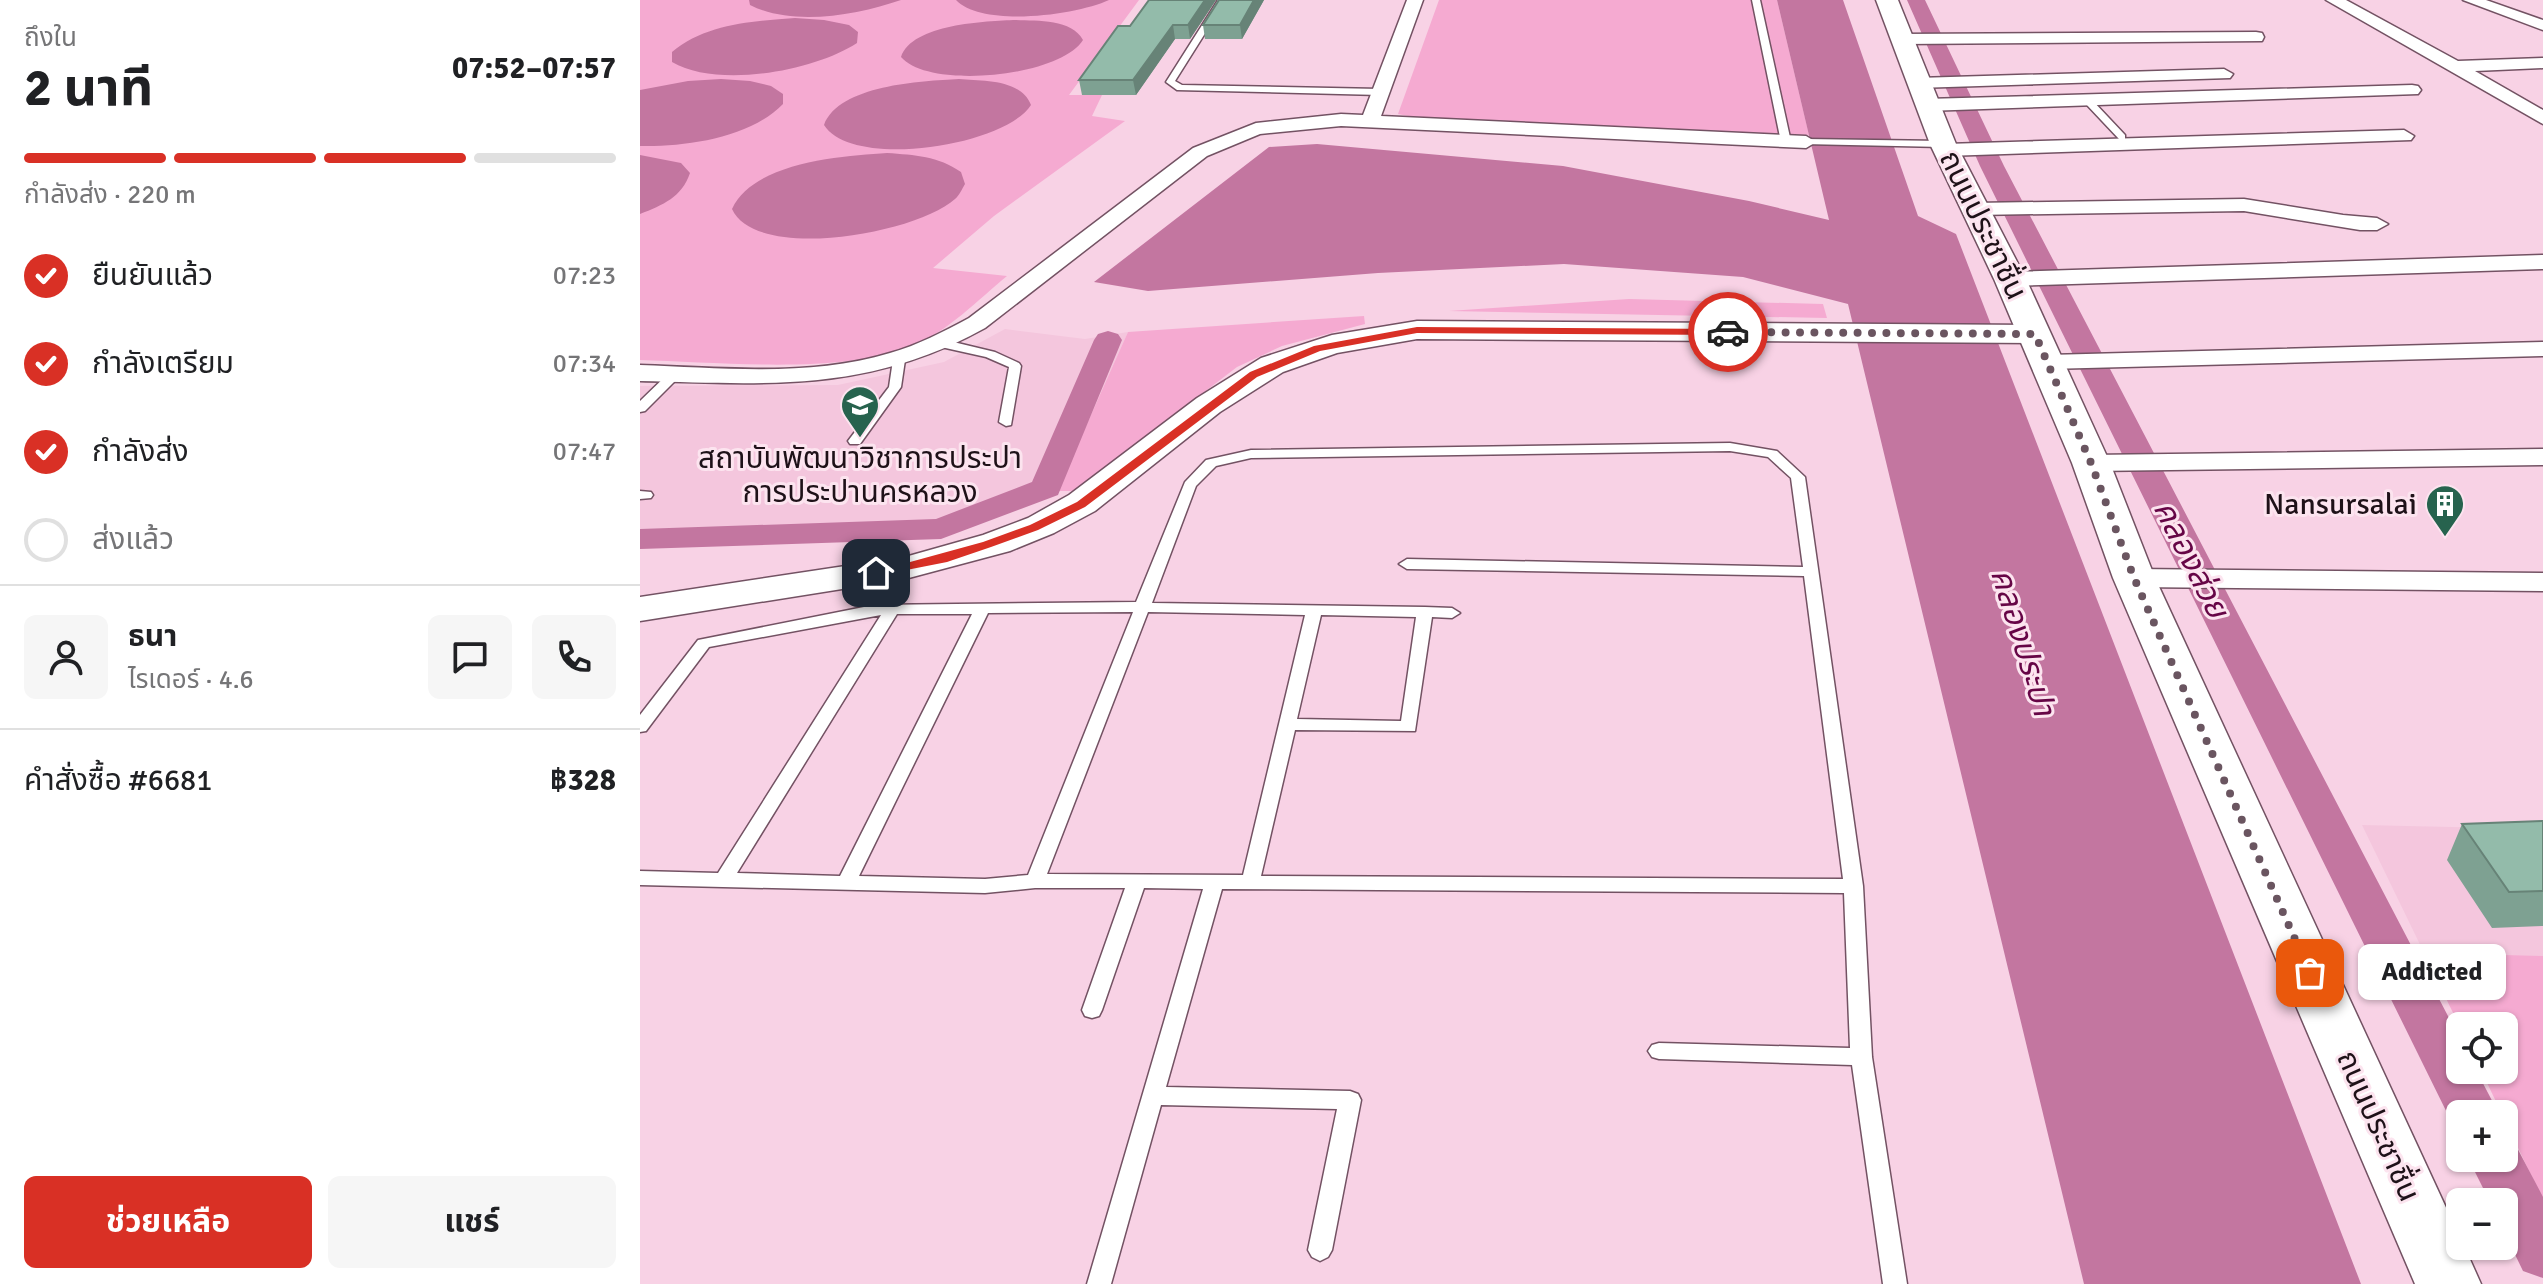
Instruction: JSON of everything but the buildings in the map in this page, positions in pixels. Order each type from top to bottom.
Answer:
[{"type":"main road","name":"ถนนประชาชื่น","points":[[1887,0],[1913,39],[1928,90],[1953,148],[1991,209],[2023,278],[2041,348],[2109,462],[2152,578],[2448,1284]]},
{"type":"street","points":[[1370,121],[1415,0]]},
{"type":"street","points":[[2334,0],[2542,117]]},
{"type":"street","points":[[2471,0],[2543,25]]},
{"type":"street","points":[[1913,39],[2256,37]]},
{"type":"street","points":[[2456,66],[2543,63]]},
{"type":"street","points":[[1928,90],[1985,81],[2224,74]]},
{"type":"street","points":[[1928,90],[1954,105],[2412,90]]},
{"type":"street","points":[[640,373],[782,375],[850,371],[899,360],[945,344],[977,323],[1200,152],[1256,129],[1294,123],[1370,121],[1796,142]]},
{"type":"street","points":[[1953,148],[2010,149],[2404,136]]},
{"type":"street","points":[[1991,209],[2244,205],[2341,224],[2377,224]]},
{"type":"street","points":[[2023,278],[2543,262]]},
{"type":"street","points":[[640,609],[905,568],[943,559],[1034,527],[1081,504],[1254,374],[1318,348],[1417,330],[1634,331],[2041,348],[2113,361],[2543,349]]},
{"type":"street","points":[[2109,462],[2543,457]]},
{"type":"street","points":[[2152,578],[2543,582]]},
{"type":"lane","points":[[1222,0],[1170,82],[1180,88],[1380,92]]},
{"type":"lane","points":[[1756,0],[1796,142],[1904,143],[1953,148]]},
{"type":"lane","points":[[2089,102],[2122,137]]},
{"type":"lane","points":[[945,344],[969,352],[1001,356],[1015,366],[1006,422]]},
{"type":"lane","points":[[855,441],[895,387],[899,360]]},
{"type":"lane","points":[[640,408],[675,374]]},
{"type":"lane","points":[[1035,881],[1190,485],[1211,463],[1251,454],[1730,447],[1772,454],[1798,477],[1853,886],[1861,1057],[1895,1284]]},
{"type":"lane","points":[[1407,564],[1810,572]]},
{"type":"lane","points":[[640,727],[704,643],[874,610],[1141,607],[1452,613]]},
{"type":"lane","points":[[846,883],[982,609]]},
{"type":"lane","points":[[723,880],[892,610]]},
{"type":"lane","points":[[1250,884],[1314,611]]},
{"type":"lane","points":[[1287,724],[1409,727],[1425,612]]},
{"type":"lane","points":[[640,878],[985,886],[1035,881],[1853,886]]},
{"type":"lane","points":[[1092,1010],[1136,883]]},
{"type":"lane","points":[[1099,1284],[1214,883]]},
{"type":"lane","points":[[1659,1051],[1861,1057]]},
{"type":"lane","points":[[1153,1096],[1350,1100],[1320,1250]]},
{"type":"shaded area","points":[[640,0],[1139,0],[1069,95],[1102,95],[1092,116],[1125,121],[994,216],[933,268],[1007,276],[926,340],[885,355],[817,364],[640,360]]},
{"type":"shaded area","points":[[1439,0],[1777,0],[1809,135],[1418,118],[1398,114]]},
{"type":"shaded area","points":[[1629,299],[1823,304],[1827,318],[1449,311]]},
{"type":"shaded area","points":[[1364,316],[1365,324],[1282,346],[1237,367],[1075,491],[1057,491],[1128,332]]},
{"type":"shaded area","name":"สถาบันพัฒนาวิชาการประปา การประปานครหลวง","points":[[1005,329],[1085,339],[1128,332],[1057,491],[941,536],[640,544],[640,386],[838,385],[944,362]]},
{"type":"shaded area","points":[[2362,825],[2543,829],[2543,1200],[2518,1148],[2518,1100],[2495,1100],[2488,1084],[2518,1084],[2518,1012],[2453,1012]]},
{"type":"shaded area","points":[[2424,953],[2543,956],[2543,1200],[2518,1148],[2518,1100],[2495,1100],[2488,1084],[2518,1084],[2518,1012],[2453,1012]]},
{"type":"water","points":[[749,0],[901,0],[845,14],[805,17],[767,12],[750,5]]},
{"type":"water","points":[[956,0],[1109,0],[1054,14],[1008,16],[969,9]]},
{"type":"water","name":"คลองประปา","points":[[1777,0],[1843,0],[1918,216],[1956,234],[2361,1284],[2084,1284],[1848,304],[1743,277],[1564,264],[1378,273],[1148,291],[1094,282],[1269,147],[1317,144],[1563,166],[1749,201],[1829,220]]},
{"type":"water","points":[[795,18],[849,25],[858,32],[857,43],[816,62],[766,73],[714,74],[691,70],[672,62],[672,52],[699,35],[746,23]]},
{"type":"water","points":[[1016,20],[1063,25],[1078,33],[1083,40],[1070,53],[1049,63],[994,75],[938,73],[916,67],[901,57],[919,37],[934,31],[969,23]]},
{"type":"water","points":[[721,79],[771,86],[783,94],[783,104],[753,125],[716,138],[677,145],[640,146],[640,90],[688,81]]},
{"type":"water","points":[[959,79],[1010,86],[1026,96],[1031,105],[1016,119],[992,132],[928,147],[864,147],[840,139],[824,125],[846,101],[863,93],[924,81]]},
{"type":"water","points":[[887,153],[935,159],[961,172],[965,184],[956,198],[936,211],[875,231],[839,237],[804,239],[772,235],[747,225],[732,209],[743,193],[779,171],[846,156]]},
{"type":"water","points":[[640,155],[681,163],[690,173],[677,194],[640,214]]},
{"type":"waterway","name":"คลองส่วย","points":[[1916,0],[1992,166],[2466,1100]]},
{"type":"waterway","points":[[640,539],[941,529],[1046,488],[1108,340]]},
{"type":"waterway","name":"คลองส่วย","points":[[2502,1172],[2543,1253]]},
{"type":"way so far","points":[[1728,332],[2035,334],[2091,463],[2134,578],[2310,973]]},
{"type":"place","name":"สถาบันพัฒนาวิชาการประปา การประปานครหลวง","points":[[860,439]]},
{"type":"place","name":"Nansursalai","points":[[2445,538]]},
{"type":"place","name":"Addicted","points":[[2310,973]]},
{"type":"route","points":[[876,573],[943,559],[987,545],[1081,504],[1254,374],[1318,348],[1417,330],[1728,332]]}]
